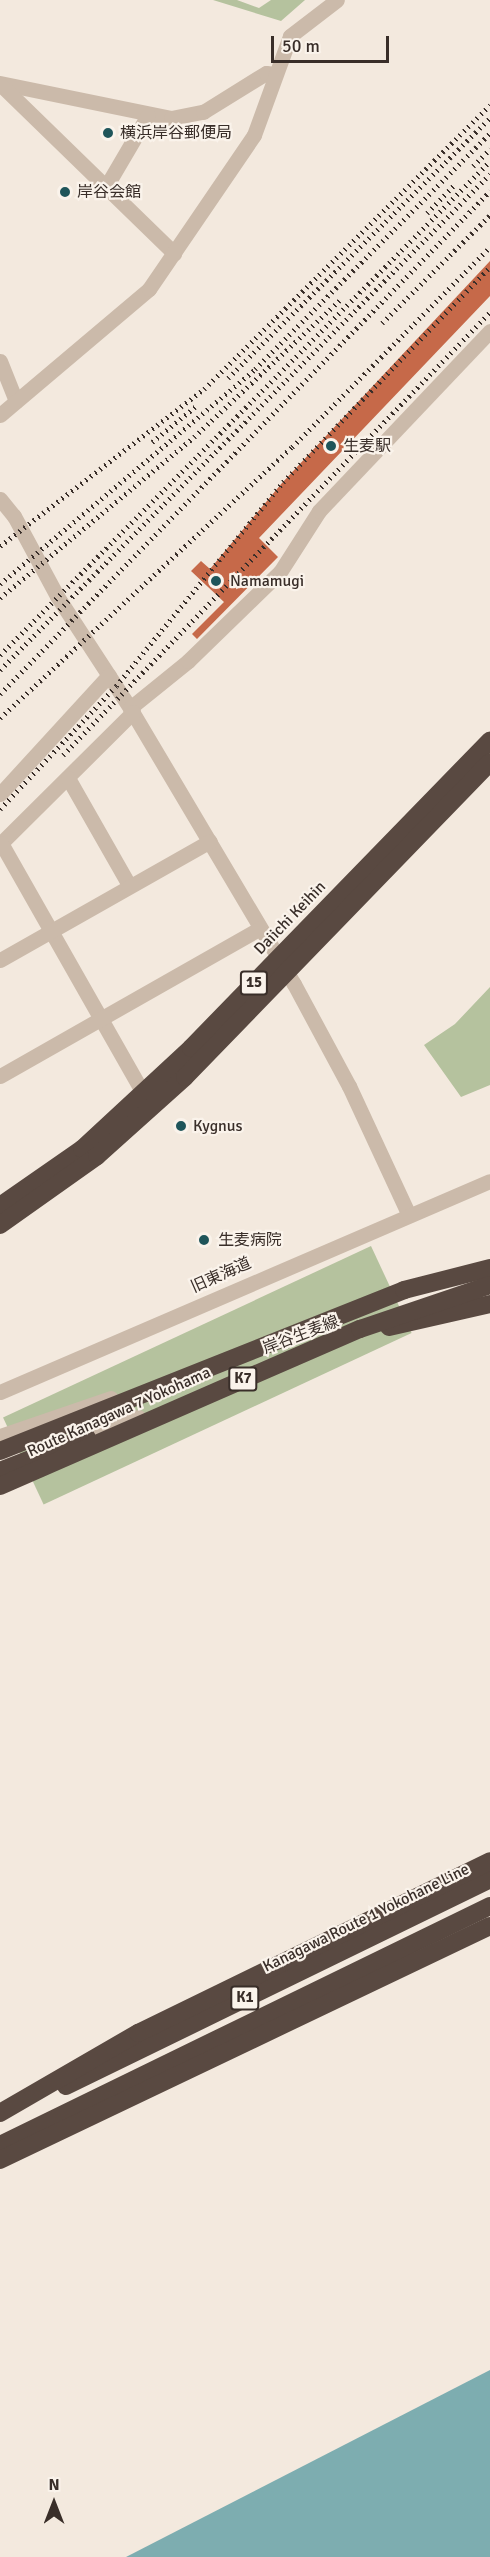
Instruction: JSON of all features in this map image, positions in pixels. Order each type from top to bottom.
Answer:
[{"type":"highway","name":"Daiichi Keihin","points":[[0,1225],[97,1156],[185,1077],[281,967],[490,740]]},
{"type":"highway","name":"Daiichi Keihin","points":[[0,1206],[82,1149],[143,1094],[281,967],[490,762]]},
{"type":"highway","name":"Route Kanagawa 7 Yokohama","points":[[0,1451],[404,1290],[490,1268]]},
{"type":"highway","points":[[404,1290],[490,1273]]},
{"type":"highway","name":"Route Kanagawa 7 Yokohama","points":[[0,1485],[401,1312],[490,1286]]},
{"type":"highway","points":[[177,1408],[364,1335],[490,1304]]},
{"type":"highway","points":[[0,1471],[87,1437]]},
{"type":"highway","points":[[0,2113],[138,2033],[490,1861]]},
{"type":"highway","name":"Kanagawa Route 1 Yokohane Line","points":[[0,2118],[490,1879]]},
{"type":"highway","points":[[375,1935],[490,1892]]},
{"type":"highway","points":[[0,2145],[490,1906]]},
{"type":"highway","points":[[0,2160],[490,1926]]},
{"type":"street","points":[[0,415],[122,316],[149,289],[254,135],[290,36],[337,0]]},
{"type":"street","points":[[0,84],[171,118],[204,112],[266,73],[275,74]]},
{"type":"street","points":[[0,84],[107,185],[133,219],[174,253]]},
{"type":"street","points":[[107,185],[148,115]]},
{"type":"street","points":[[143,1094],[1,843],[68,778],[131,710],[188,661],[280,572],[319,511],[490,331]]},
{"type":"street","points":[[0,361],[16,401]]},
{"type":"street","points":[[0,499],[131,710],[260,928],[349,1086],[408,1213]]},
{"type":"street","points":[[0,794],[109,675]]},
{"type":"street","points":[[68,778],[129,885]]},
{"type":"street","points":[[0,960],[210,841]]},
{"type":"street","points":[[0,1076],[260,928]]},
{"type":"street","name":"旧東海道","points":[[0,1392],[408,1213],[490,1181]]},
{"type":"street","name":"岸谷生麦線","points":[[0,1436],[394,1301],[490,1280]]},
{"type":"street","name":"岸谷生麦線","points":[[0,1485],[87,1437],[400,1318],[490,1298]]},
{"type":"green space","points":[[213,0],[237,0],[259,8],[271,0],[305,0],[281,21]]},
{"type":"green space","points":[[490,987],[490,1085],[461,1097],[424,1045],[455,1024]]},
{"type":"green space","points":[[371,1246],[412,1333],[44,1505],[3,1418]]},
{"type":"water","points":[[490,2370],[490,2557],[126,2557]]},
{"type":"building","name":"生麦駅","points":[[490,261],[490,296],[259,538],[278,557],[197,639],[192,634],[224,602],[191,571],[201,561],[210,569],[282,483]]},
{"type":"railway","points":[[0,546],[204,389],[490,105]]},
{"type":"railway","points":[[228,378],[490,118]]},
{"type":"railway","points":[[0,584],[255,369],[490,133]]},
{"type":"railway","points":[[473,166],[490,149]]},
{"type":"railway","points":[[0,655],[490,161]]},
{"type":"railway","points":[[0,670],[490,174]]},
{"type":"railway","points":[[427,213],[456,183]]},
{"type":"railway","points":[[0,694],[490,191]]},
{"type":"railway","points":[[382,323],[490,215]]},
{"type":"railway","points":[[0,718],[292,447],[490,247]]},
{"type":"railway","points":[[0,809],[116,686],[283,482],[490,267]]},
{"type":"railway","points":[[0,598],[194,437],[340,300]]},
{"type":"railway","points":[[63,755],[490,312]]},
{"type":"railway","points":[[152,442],[196,406]]},
{"type":"place","name":"横浜岸谷郵便局","points":[[108,133]]},
{"type":"place","name":"岸谷会館","points":[[65,192]]},
{"type":"place","name":"生麦駅","points":[[331,446]]},
{"type":"place","name":"Namamugi","points":[[216,581]]},
{"type":"place","name":"Kygnus","points":[[181,1126]]},
{"type":"place","name":"生麦病院","points":[[204,1240]]}]
